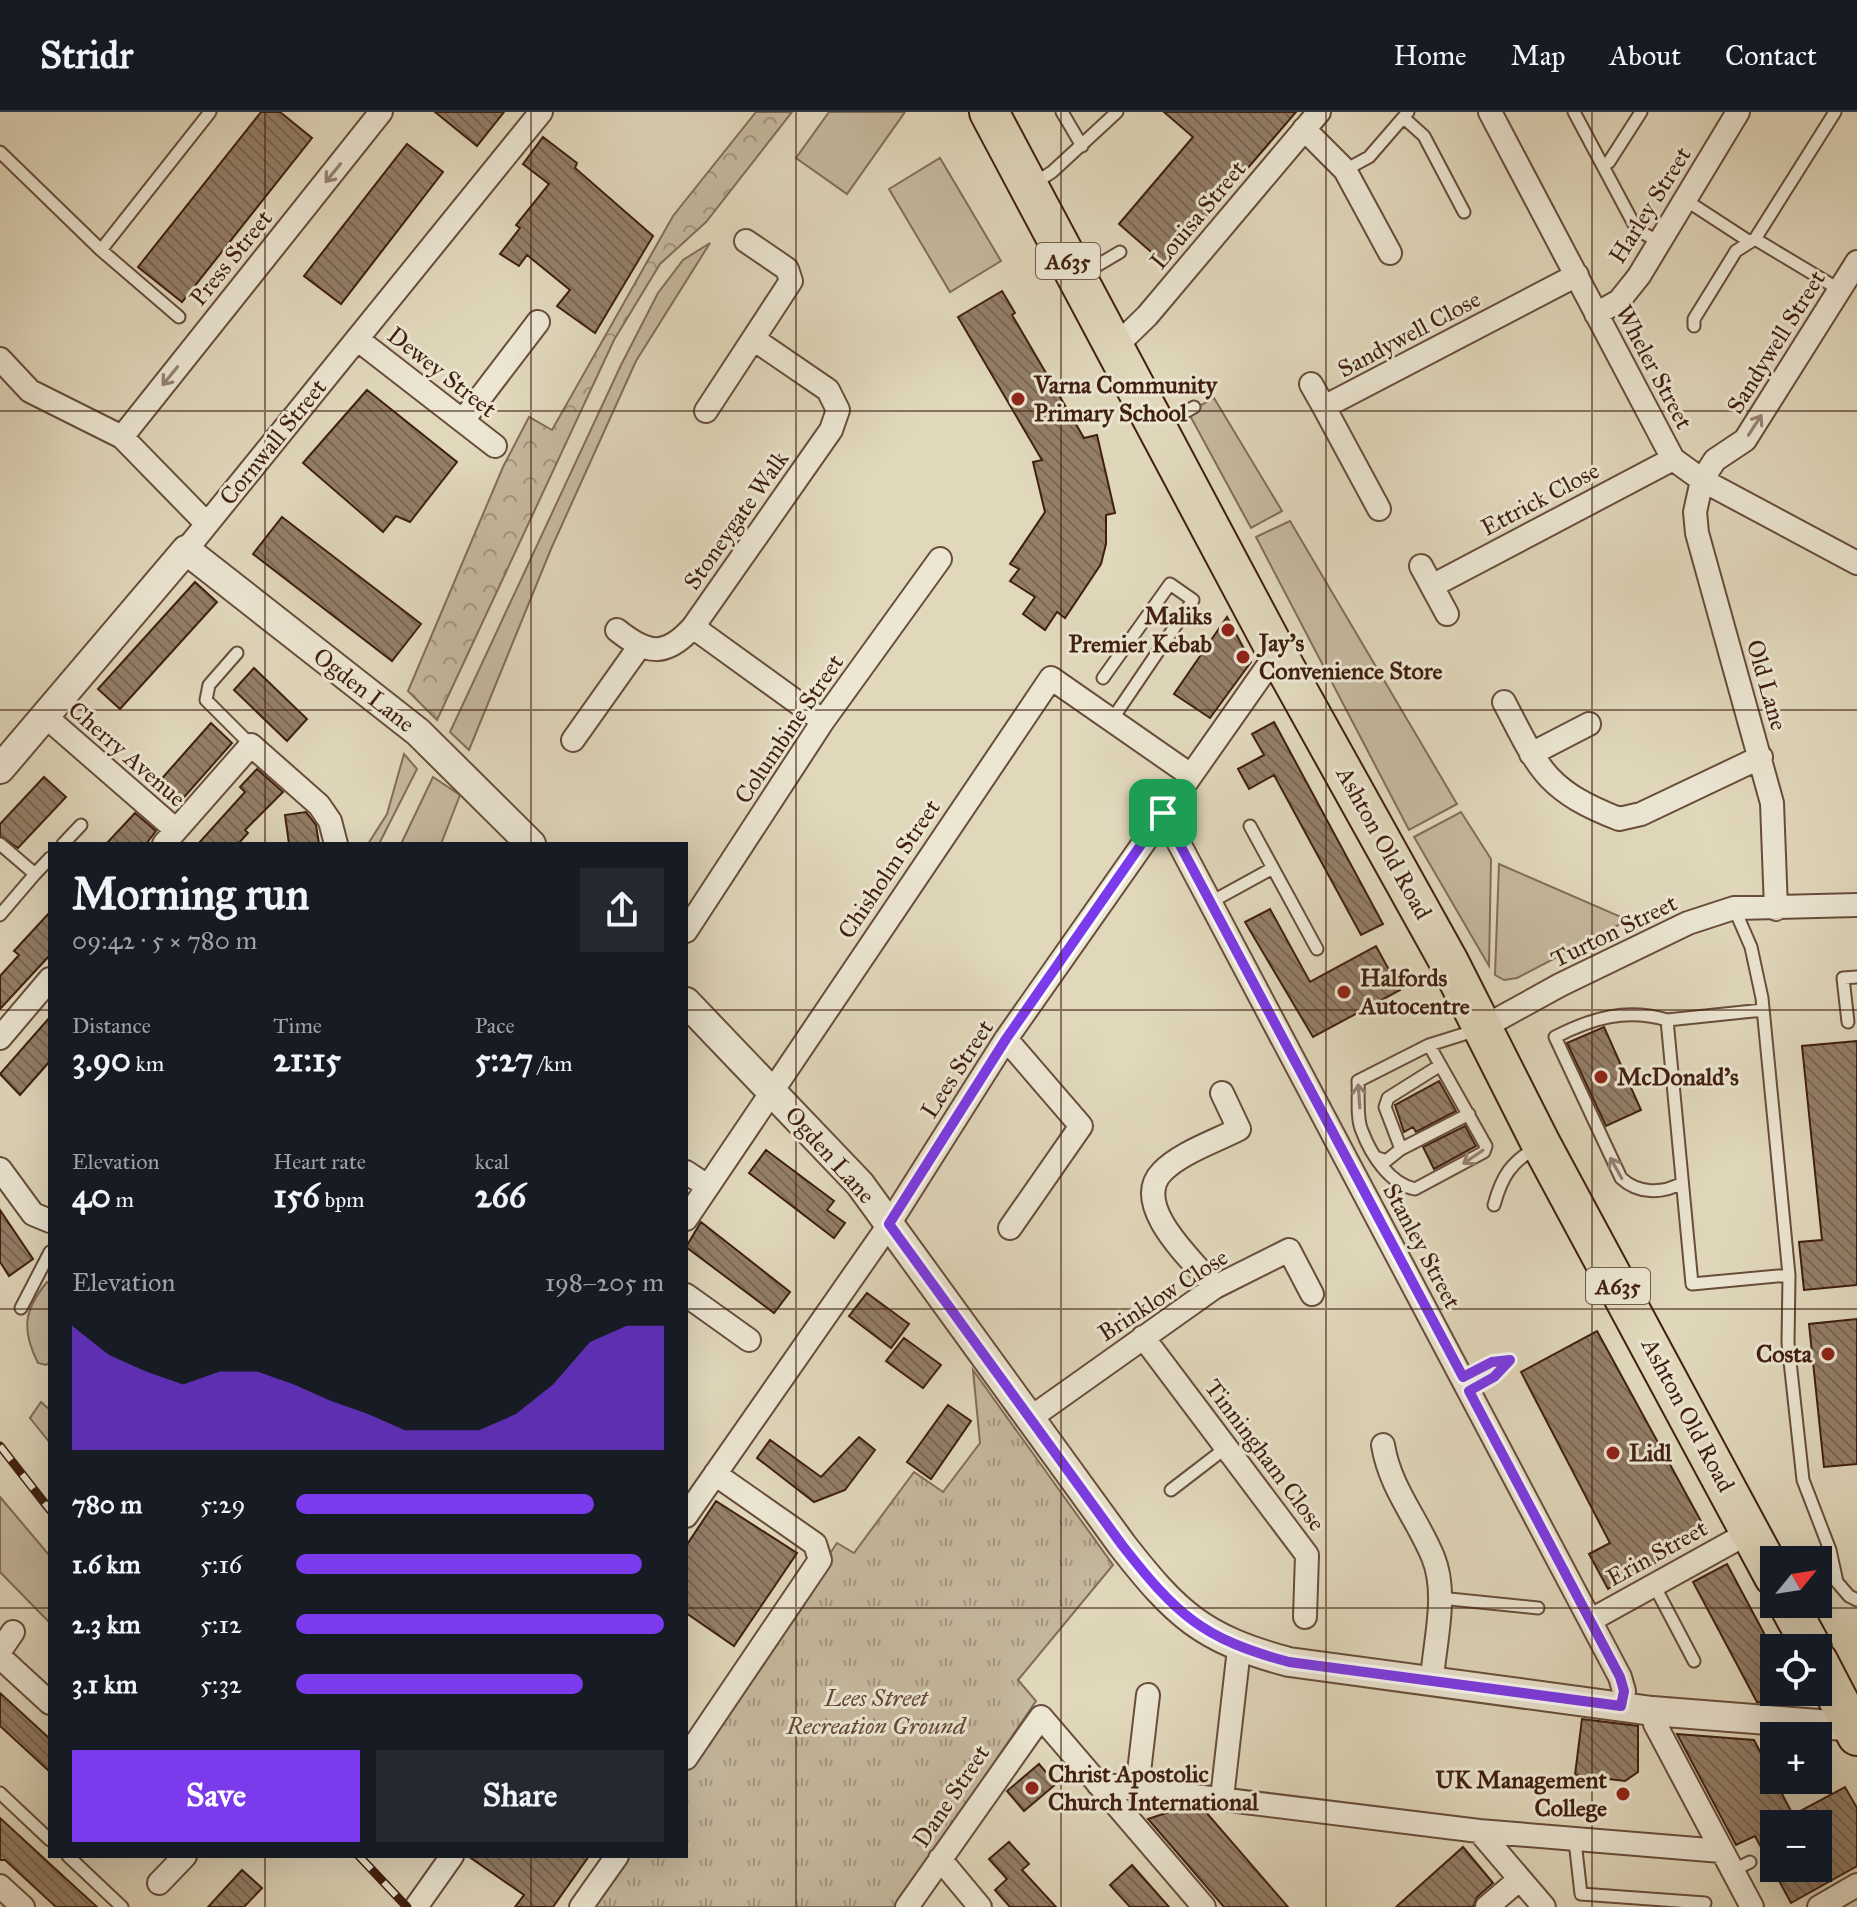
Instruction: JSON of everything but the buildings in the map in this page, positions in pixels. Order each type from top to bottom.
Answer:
[{"type":"highway","name":"Ashton Old Road","points":[[989,112],[1277,653],[1401,873],[1541,1144],[1760,1551]]},
{"type":"highway","points":[[1832,1686],[1856,1730]]},
{"type":"street","name":"Press Street","points":[[122,437],[381,112]]},
{"type":"street","name":"Cornwall Street","points":[[0,769],[186,550],[541,112]]},
{"type":"street","name":"Wheler Street","points":[[1490,112],[1673,459],[1702,480],[1857,563]]},
{"type":"street","name":"Harley Street","points":[[1596,314],[1619,301],[1639,276],[1738,112]]},
{"type":"street","points":[[1312,121],[1345,170],[1390,253]]},
{"type":"street","name":"Louisa Street","points":[[1114,348],[1147,316],[1312,121]]},
{"type":"street","points":[[706,411],[791,281],[787,269],[746,241]]},
{"type":"street","name":"Sandywell Street","points":[[1702,480],[1715,460],[1745,440],[1849,296],[1857,262]]},
{"type":"street","name":"Sandywell Close","points":[[1379,509],[1324,407],[1577,275]]},
{"type":"street","points":[[464,419],[538,322]]},
{"type":"street","name":"Dewey Street","points":[[357,339],[495,446]]},
{"type":"street","name":"Stoneygate Walk","points":[[755,340],[835,398],[838,410],[831,430],[693,627],[823,721]]},
{"type":"street","points":[[0,359],[30,391],[122,437],[207,524]]},
{"type":"street","points":[[1311,384],[1324,407]]},
{"type":"street","name":"Ettrick Close","points":[[1447,614],[1426,576],[1673,459]]},
{"type":"street","name":"Old Lane","points":[[1702,480],[1695,512],[1697,533],[1772,803],[1776,909]]},
{"type":"street","name":"Ogden Lane","points":[[186,550],[418,732],[529,842]]},
{"type":"street","name":"Columbine Street","points":[[688,928],[823,721],[940,559]]},
{"type":"street","points":[[617,630],[639,647],[663,648],[681,640],[693,627]]},
{"type":"street","points":[[573,740],[639,647]]},
{"type":"street","name":"Lees Street","points":[[688,1513],[889,1224],[1006,1039],[1189,774],[1277,653]]},
{"type":"street","name":"Chisholm Street","points":[[688,1216],[1051,678],[1110,721]]},
{"type":"street","points":[[1504,702],[1542,773],[1558,788],[1619,819],[1641,814],[1761,757]]},
{"type":"street","name":"Cherry Avenue","points":[[45,716],[170,837],[251,745]]},
{"type":"street","points":[[1110,721],[1189,774]]},
{"type":"street","points":[[1531,754],[1589,724]]},
{"type":"street","points":[[251,745],[319,805],[330,821],[335,842]]},
{"type":"street","name":"Stanley Street","points":[[1163,813],[1591,1620],[1622,1682],[1621,1706]]},
{"type":"street","name":"Turton Street","points":[[1482,1028],[1560,985],[1688,923],[1734,908],[1857,907]]},
{"type":"street","points":[[0,1037],[48,981]]},
{"type":"street","name":"Ogden Lane","points":[[688,1004],[860,1184],[1029,1419],[1161,1595],[1186,1617],[1239,1649],[1289,1662],[1652,1711],[1856,1730]]},
{"type":"street","points":[[1006,1039],[1081,1126],[1010,1228]]},
{"type":"street","points":[[1215,1287],[1164,1224],[1151,1195],[1163,1170],[1239,1129],[1222,1093]]},
{"type":"street","points":[[0,1169],[33,1214],[48,1220]]},
{"type":"street","points":[[688,1173],[707,1186]]},
{"type":"street","name":"Brinklow Close","points":[[1029,1419],[1215,1287],[1289,1250],[1312,1294]]},
{"type":"street","points":[[688,1296],[749,1340]]},
{"type":"street","name":"Tinningham Close","points":[[1143,1337],[1307,1555],[1305,1617]]},
{"type":"street","points":[[1383,1445],[1388,1471],[1434,1558],[1439,1598],[1432,1679]]},
{"type":"street","points":[[688,1755],[816,1570],[819,1550],[809,1539],[715,1474]]},
{"type":"street","name":"Erin Street","points":[[1591,1620],[1750,1532]]},
{"type":"street","points":[[4,1647],[48,1701]]},
{"type":"street","points":[[1222,1798],[1239,1649]]},
{"type":"street","points":[[1137,1789],[1148,1695]]},
{"type":"street","points":[[1652,1711],[1655,1724],[1734,1861],[1752,1907]]},
{"type":"street","name":"Dane Street","points":[[907,1907],[1041,1717],[1098,1784]]},
{"type":"street","points":[[1098,1784],[1734,1861]]},
{"type":"street","points":[[1098,1784],[1204,1907]]},
{"type":"street","points":[[1479,1831],[1544,1907]]},
{"type":"street","points":[[159,1883],[183,1858]]},
{"type":"street","points":[[581,1907],[616,1858]]},
{"type":"street","points":[[940,1859],[980,1907]]},
{"type":"street","points":[[416,1907],[448,1861]]},
{"type":"street","points":[[1487,1907],[1520,1879]]},
{"type":"street","points":[[1827,1905],[1857,1885]]},
{"type":"street","points":[[0,1886],[23,1907]]},
{"type":"lane","points":[[101,250],[210,112]]},
{"type":"lane","points":[[1062,112],[1082,146]]},
{"type":"lane","points":[[1029,186],[1052,172],[1117,112]]},
{"type":"lane","points":[[1574,112],[1637,230],[1658,241]]},
{"type":"lane","points":[[1603,166],[1609,162],[1641,112]]},
{"type":"lane","points":[[1694,326],[1694,319],[1736,251],[1753,240],[1835,112]]},
{"type":"lane","points":[[1345,170],[1369,157],[1406,115],[1424,136],[1464,212]]},
{"type":"lane","points":[[0,152],[101,250],[179,317]]},
{"type":"lane","points":[[1684,199],[1849,296]]},
{"type":"lane","points":[[1077,277],[1120,252]]},
{"type":"lane","points":[[1157,428],[1194,407]]},
{"type":"lane","points":[[1103,678],[1170,584],[1193,600],[1110,721]]},
{"type":"lane","points":[[237,653],[209,685],[206,700],[251,745]]},
{"type":"lane","points":[[65,842],[81,825]]},
{"type":"lane","points":[[1250,826],[1317,949]]},
{"type":"lane","points":[[0,844],[35,874]]},
{"type":"lane","points":[[0,915],[48,860]]},
{"type":"lane","points":[[1211,902],[1273,868]]},
{"type":"lane","points":[[1734,908],[1751,947],[1763,1010],[1789,1275],[1788,1343],[1803,1480],[1830,1550],[1837,1582],[1857,1600]]},
{"type":"lane","points":[[1848,1022],[1843,978],[1857,977]]},
{"type":"lane","points":[[1682,1183],[1673,1188],[1647,1191],[1632,1188],[1621,1178],[1555,1037],[1596,1017],[1649,1015],[1667,1020],[1763,1010]]},
{"type":"lane","points":[[1667,1020],[1692,1284],[1789,1275]]},
{"type":"lane","points":[[1429,1045],[1486,1146],[1484,1152],[1415,1189],[1399,1186],[1361,1130],[1358,1081],[1429,1045],[1482,1028]]},
{"type":"lane","points":[[1401,1149],[1385,1107],[1388,1098],[1439,1066]]},
{"type":"lane","points":[[1378,1158],[1386,1161],[1401,1149],[1469,1114]]},
{"type":"lane","points":[[1494,1205],[1505,1172],[1516,1159],[1541,1144]]},
{"type":"lane","points":[[21,1308],[48,1256]]},
{"type":"lane","points":[[1171,1490],[1227,1446]]},
{"type":"lane","points":[[1654,1585],[1694,1661]]},
{"type":"lane","points":[[1439,1598],[1538,1608]]},
{"type":"lane","points":[[0,1793],[48,1838]]},
{"type":"lane","points":[[1575,1841],[1581,1894],[1705,1903]]},
{"type":"lane","points":[[70,1858],[117,1905]]},
{"type":"green space","points":[[756,112],[792,112],[706,222],[660,264],[614,340],[437,720],[408,691],[503,467],[529,417],[552,430],[673,216]]},
{"type":"green space","points":[[829,112],[905,112],[847,194],[796,158]]},
{"type":"green space","points":[[940,158],[1001,261],[950,292],[889,189]]},
{"type":"green space","points":[[710,243],[636,361],[551,549],[469,750],[450,732],[621,365],[658,293],[683,260]]},
{"type":"green space","points":[[1214,398],[1282,511],[1251,528],[1188,412]]},
{"type":"green space","points":[[1290,521],[1457,804],[1409,830],[1256,537]]},
{"type":"green space","points":[[404,754],[417,769],[380,842],[369,842],[387,814]]},
{"type":"green space","points":[[433,777],[460,795],[442,842],[402,842]]},
{"type":"green space","points":[[1461,812],[1491,859],[1489,966],[1414,837]]},
{"type":"green space","points":[[1499,864],[1628,920],[1517,978],[1504,980],[1495,975]]},
{"type":"green space","points":[[48,1283],[46,1365],[38,1363],[27,1330],[30,1311],[39,1292]]},
{"type":"green space","name":"Lees Street Recreation Ground","points":[[973,1370],[1113,1565],[1018,1680],[1036,1701],[896,1907],[592,1907],[626,1858],[688,1858],[688,1765],[837,1543],[854,1553],[914,1472],[943,1492],[980,1443]]},
{"type":"green space","points":[[41,1402],[48,1408],[48,1440],[30,1418]]},
{"type":"green space","points":[[0,1497],[48,1554],[48,1621],[0,1572]]},
{"type":"railway","points":[[0,1446],[48,1507]]},
{"type":"railway","points":[[361,1858],[407,1907]]},
{"type":"place","name":"Varna Community Primary School","points":[[1018,399]]},
{"type":"place","name":"Maliks Premier Kebab","points":[[1228,630]]},
{"type":"place","name":"Jay's Convenience Store","points":[[1243,657]]},
{"type":"place","name":"Halfords Autocentre","points":[[1344,992]]},
{"type":"place","name":"McDonald's","points":[[1601,1077]]},
{"type":"place","name":"Costa","points":[[1828,1354]]},
{"type":"place","name":"Lidl","points":[[1613,1453]]},
{"type":"place","name":"Christ Apostolic Church International","points":[[1032,1788]]},
{"type":"place","name":"UK Management College","points":[[1623,1794]]},
{"type":"route","points":[[1163,813],[1463,1377],[1492,1362],[1510,1360],[1494,1377],[1469,1391],[1620,1677],[1624,1691],[1621,1706],[1289,1662],[1239,1649],[1186,1617],[1161,1595],[1122,1545],[889,1224],[1006,1039],[1163,813]]}]
